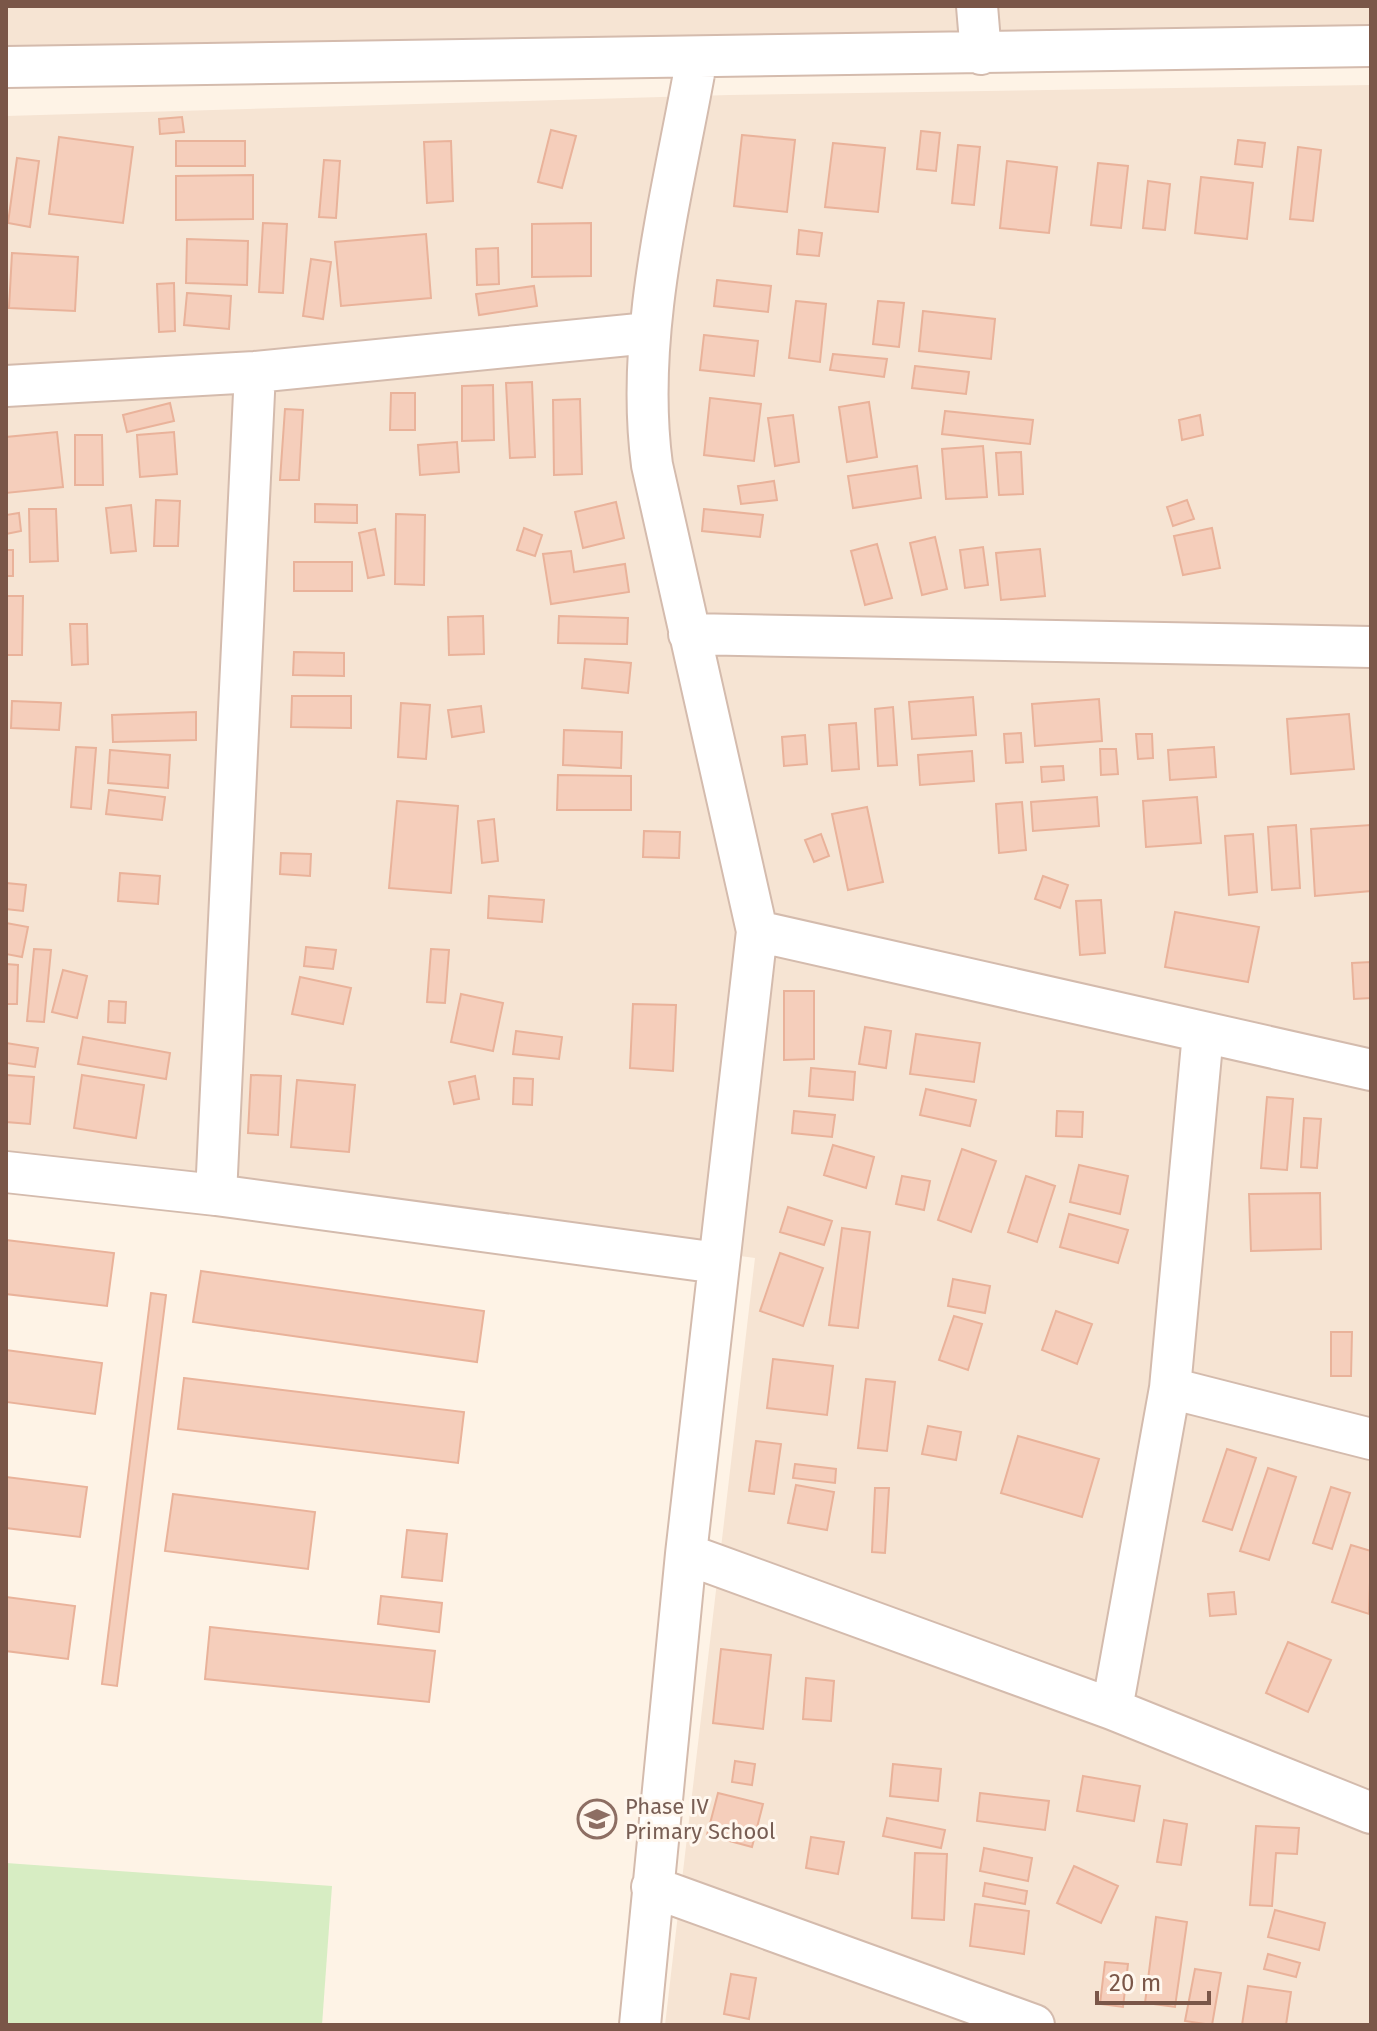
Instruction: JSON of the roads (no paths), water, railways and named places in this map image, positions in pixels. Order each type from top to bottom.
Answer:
[{"type":"street","points":[[977,6],[981,54]]},
{"type":"street","points":[[6,67],[1371,46]]},
{"type":"street","points":[[640,2025],[686,1554],[757,931],[652,465],[646,412],[649,333],[697,57]]},
{"type":"street","points":[[6,386],[255,372],[649,333]]},
{"type":"street","points":[[216,1195],[255,372]]},
{"type":"street","points":[[689,634],[1371,647]]},
{"type":"street","points":[[757,931],[1371,1070]]},
{"type":"street","points":[[1112,1709],[1170,1388],[1203,1033]]},
{"type":"street","points":[[6,1172],[216,1195],[718,1263]]},
{"type":"street","points":[[1170,1388],[1371,1439]]},
{"type":"street","points":[[686,1554],[1112,1709],[1371,1813]]},
{"type":"street","points":[[652,1887],[971,2013],[1034,2025]]},
{"type":"place","name":"Phase IV Primary School","points":[[597,1819]]}]
